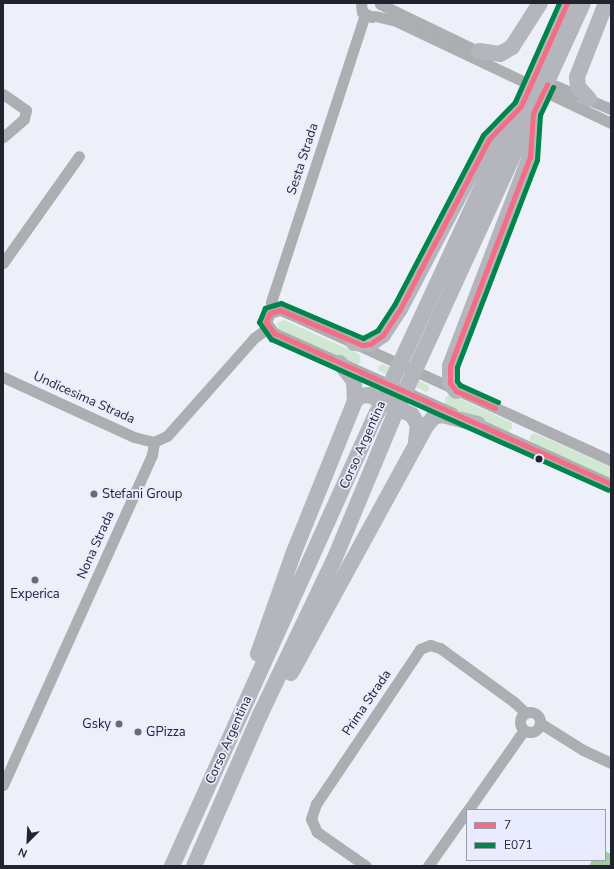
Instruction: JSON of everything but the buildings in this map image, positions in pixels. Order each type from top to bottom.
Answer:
[{"type":"highway","points":[[479,51],[500,54],[512,46],[540,3]]},
{"type":"highway","name":"Corso Argentina","points":[[547,66],[567,3]]},
{"type":"highway","name":"Corso Argentina","points":[[196,864],[237,773],[260,716],[334,560],[393,418],[419,362],[547,66],[583,3]]},
{"type":"highway","points":[[589,99],[578,87],[577,77],[606,3]]},
{"type":"highway","points":[[354,343],[370,344],[383,335],[400,309],[489,139],[529,107]]},
{"type":"highway","points":[[456,391],[450,383],[450,366],[530,157],[529,107]]},
{"type":"highway","name":"Corso Argentina","points":[[172,866],[377,413],[529,107]]},
{"type":"highway","points":[[340,363],[354,381],[355,401]]},
{"type":"highway","points":[[219,763],[294,552],[355,401],[360,396],[369,395],[412,415],[418,425],[416,442]]},
{"type":"highway","points":[[237,773],[351,568],[416,442],[434,417],[442,415],[478,424]]},
{"type":"highway","points":[[167,866],[178,851]]},
{"type":"street","points":[[361,3],[361,9],[370,16],[396,22],[611,123]]},
{"type":"street","points":[[370,16],[380,11],[380,3],[479,51],[611,109]]},
{"type":"street","name":"Sesta Strada","points":[[276,310],[271,302],[370,16]]},
{"type":"street","points":[[3,94],[26,110],[24,119],[3,137]]},
{"type":"street","points":[[3,263],[79,156]]},
{"type":"street","points":[[611,460],[456,391],[290,314],[276,310],[270,313],[266,322],[268,328],[274,333],[611,484]]},
{"type":"street","points":[[154,442],[167,436],[254,338],[268,328]]},
{"type":"street","name":"Undicesima Strada","points":[[3,377],[134,437],[154,442]]},
{"type":"street","name":"Nona Strada","points":[[3,785],[149,460],[154,442]]},
{"type":"street","name":"Prima Strada","points":[[366,866],[317,832],[311,819],[316,804],[420,649],[430,645],[440,648],[526,713],[536,714],[540,723],[583,750],[611,763]]},
{"type":"street","points":[[524,730],[520,722],[526,713]]},
{"type":"street","points":[[524,730],[534,731],[540,723]]},
{"type":"street","points":[[468,809],[524,730]]},
{"type":"street","points":[[428,866],[466,811]]},
{"type":"shaded area","points":[[284,320],[359,354],[361,362],[357,365],[279,330],[277,323]]},
{"type":"shaded area","points":[[382,364],[428,385],[429,390],[426,392],[379,371],[378,367]]},
{"type":"shaded area","points":[[450,394],[512,423],[512,428],[508,432],[445,404],[445,398]]},
{"type":"shaded area","points":[[534,433],[611,467],[611,479],[530,442],[530,436]]},
{"type":"shaded area","points":[[606,852],[611,854],[611,866],[589,866],[592,861],[606,861]]},
{"type":"transit line","name":"E071","points":[[559,3],[515,102],[483,135],[394,305],[378,330],[363,338],[281,303],[265,308],[259,322],[271,339],[608,490]]},
{"type":"transit line","name":"7","points":[[567,3],[521,106],[489,139],[400,309],[383,335],[370,344],[362,345],[280,310],[270,313],[266,322],[274,333],[611,484]]},
{"type":"transit line","name":"7","points":[[495,408],[456,391],[450,383],[450,366],[530,157],[533,113],[547,84]]},
{"type":"transit line","name":"E071","points":[[498,402],[460,385],[457,381],[457,367],[537,160],[540,115],[553,87]]},
{"type":"place","name":"Stefani Group","points":[[94,494]]},
{"type":"place","name":"Experica","points":[[35,580]]},
{"type":"place","name":"Gsky","points":[[119,724]]},
{"type":"place","name":"GPizza","points":[[138,732]]}]
